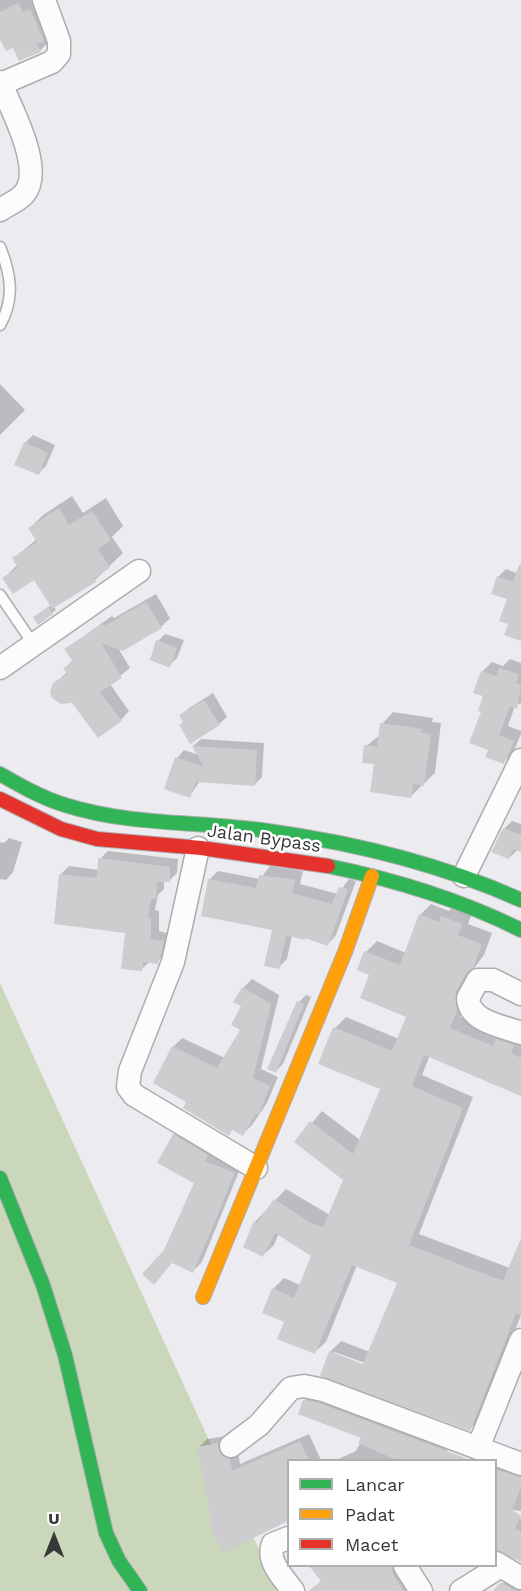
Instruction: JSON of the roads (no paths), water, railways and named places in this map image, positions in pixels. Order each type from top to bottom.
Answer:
[{"type":"main road","name":"Jalan Bypass","points":[[0,774],[55,804],[94,815],[127,820],[267,830],[371,852],[464,876],[521,900]]},
{"type":"main road","name":"Jalan Bypass","points":[[0,799],[48,824],[84,837],[198,848],[330,867],[457,899],[521,930]]},
{"type":"main road","points":[[203,1298],[345,952],[372,876]]},
{"type":"main road","points":[[0,1178],[39,1275],[65,1355],[106,1533],[119,1561],[140,1591]]},
{"type":"street","points":[[0,210],[24,195],[31,180],[30,156],[0,83],[52,62],[59,54],[59,41],[44,0]]},
{"type":"street","points":[[0,668],[139,571]]},
{"type":"street","points":[[464,876],[521,760]]},
{"type":"street","points":[[198,848],[173,962],[130,1071],[128,1087],[134,1095],[256,1168]]},
{"type":"street","points":[[521,994],[485,978],[478,980],[468,998],[473,1012],[481,1018],[521,1033]]},
{"type":"street","points":[[478,1448],[521,1340]]},
{"type":"street","points":[[231,1446],[259,1425],[296,1385],[323,1390],[521,1464]]},
{"type":"street","points":[[287,1538],[273,1544],[270,1551],[272,1562],[293,1591]]},
{"type":"street","points":[[498,1564],[521,1578]]},
{"type":"street","points":[[406,1567],[421,1591]]},
{"type":"street","points":[[461,1591],[494,1567]]},
{"type":"lane","points":[[0,247],[11,285],[8,311],[0,325]]},
{"type":"lane","points":[[0,595],[34,645]]}]
